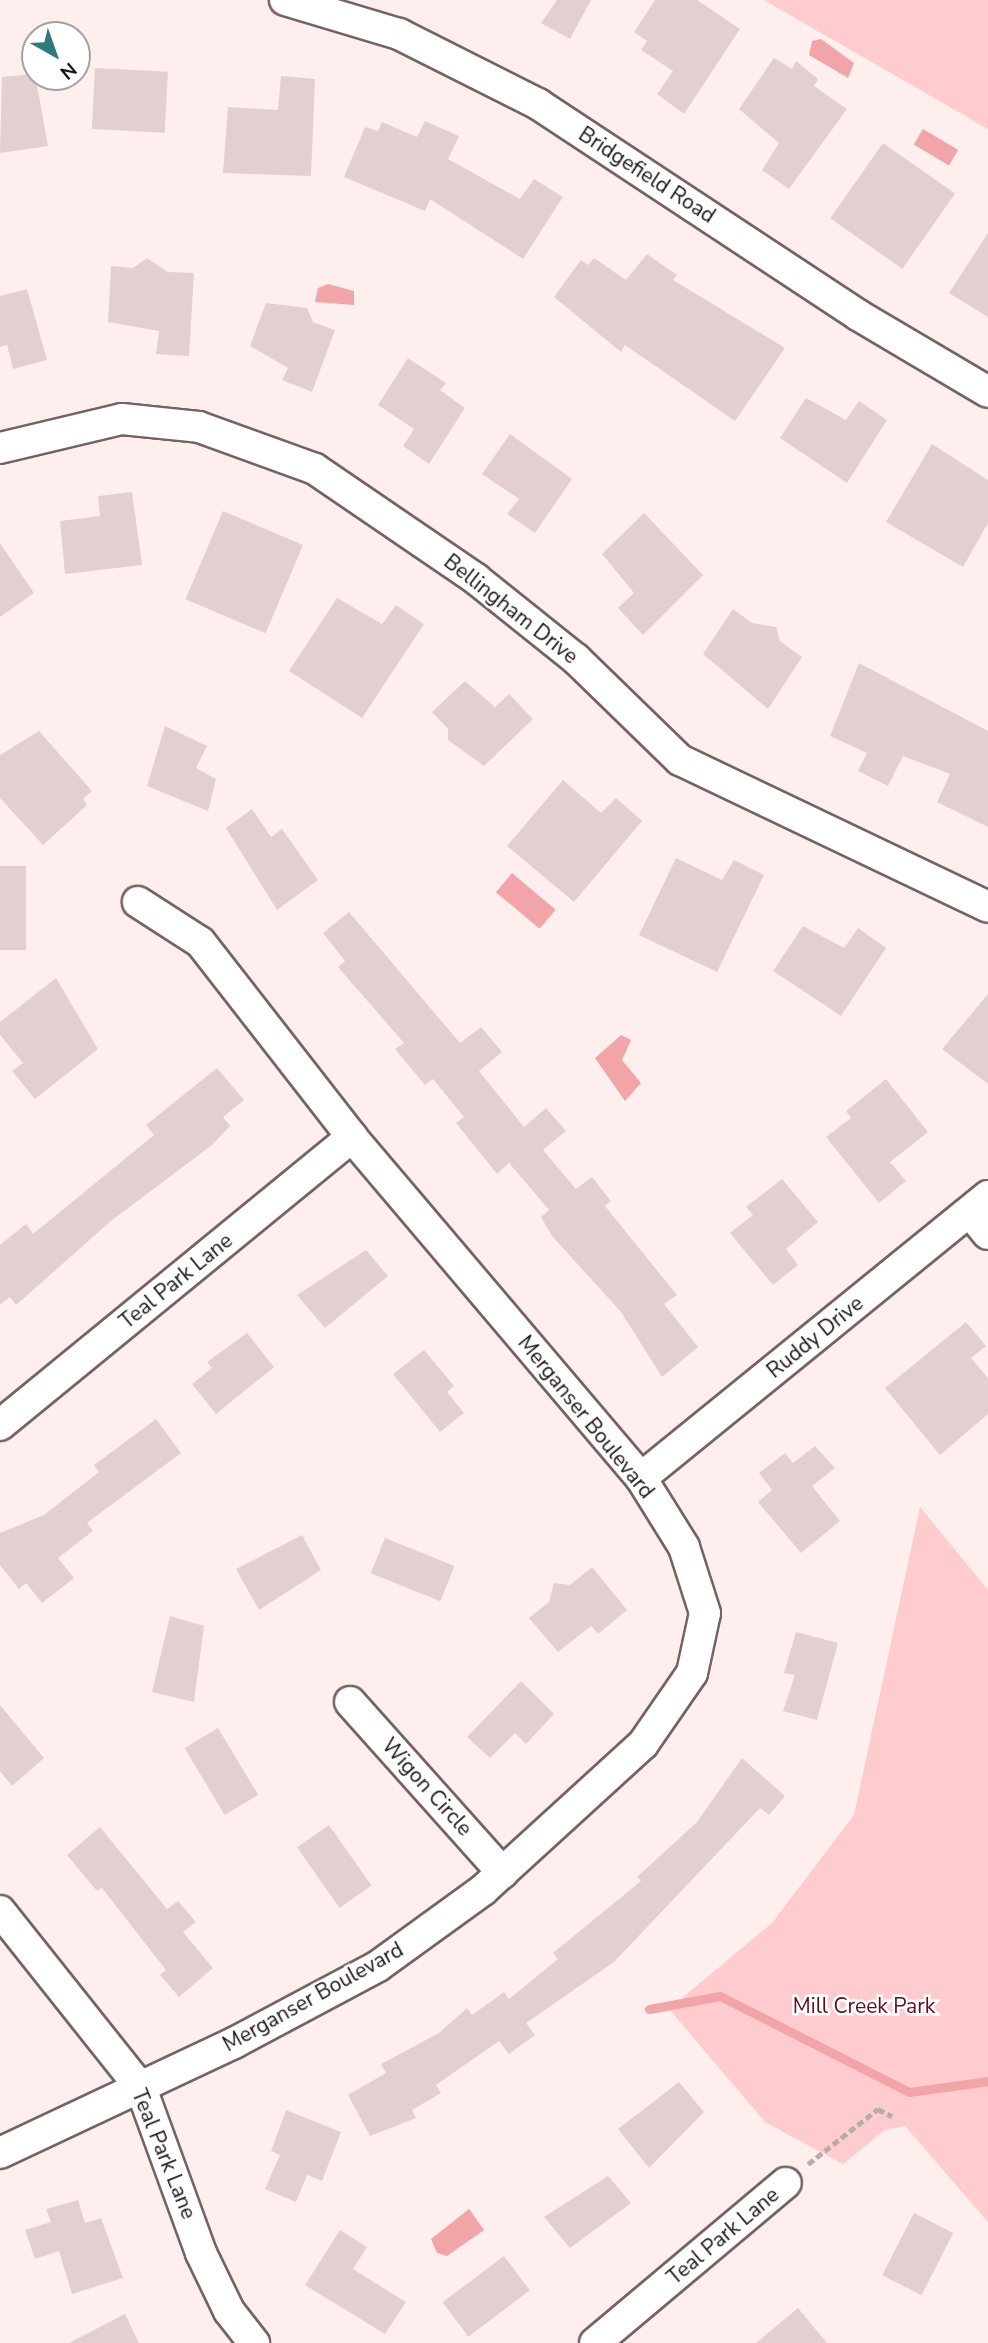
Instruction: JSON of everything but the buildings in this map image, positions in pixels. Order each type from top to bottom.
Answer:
[{"type":"street","name":"Bridgefield Road","points":[[285,0],[399,34],[538,104],[858,314],[988,392]]},
{"type":"street","name":"Bellingham Drive","points":[[0,448],[122,419],[199,427],[315,468],[516,611],[680,760],[988,907]]},
{"type":"street","name":"Merganser Boulevard","points":[[0,2154],[141,2088],[377,1966],[503,1873],[643,1744],[692,1673],[705,1613],[684,1547],[641,1478],[352,1137],[200,942],[138,902]]},
{"type":"street","name":"Teal Park Lane","points":[[0,1425],[352,1137]]},
{"type":"street","name":"Ruddy Drive","points":[[641,1478],[982,1214]]},
{"type":"street","name":"Wigon Circle","points":[[350,1702],[503,1873]]},
{"type":"street","name":"Teal Park Lane","points":[[0,1912],[141,2088],[201,2253],[229,2311],[254,2343]]},
{"type":"street","name":"Teal Park Lane","points":[[595,2343],[786,2183]]},
{"type":"path","points":[[786,2183],[878,2109],[892,2116]]},
{"type":"green space","points":[[764,0],[988,0],[988,129]]},
{"type":"green space","name":"Mill Creek Park","points":[[920,1507],[988,1590],[988,2222],[905,2126],[885,2130],[843,2164],[765,2122],[669,2009],[772,1923],[854,1815]]},
{"type":"shaded area","points":[[821,39],[854,63],[848,78],[809,55],[812,41]]},
{"type":"shaded area","points":[[923,129],[958,150],[949,166],[914,144]]},
{"type":"shaded area","points":[[328,284],[354,291],[354,305],[315,302],[318,288]]},
{"type":"shaded area","points":[[512,873],[556,910],[540,929],[496,892]]},
{"type":"shaded area","points":[[621,1035],[631,1040],[622,1060],[641,1083],[625,1101],[595,1058]]},
{"type":"shaded area","points":[[469,2209],[484,2230],[447,2256],[437,2253],[431,2239]]},
{"type":"waterway","points":[[649,2009],[720,1996],[909,2092],[988,2081]]}]
